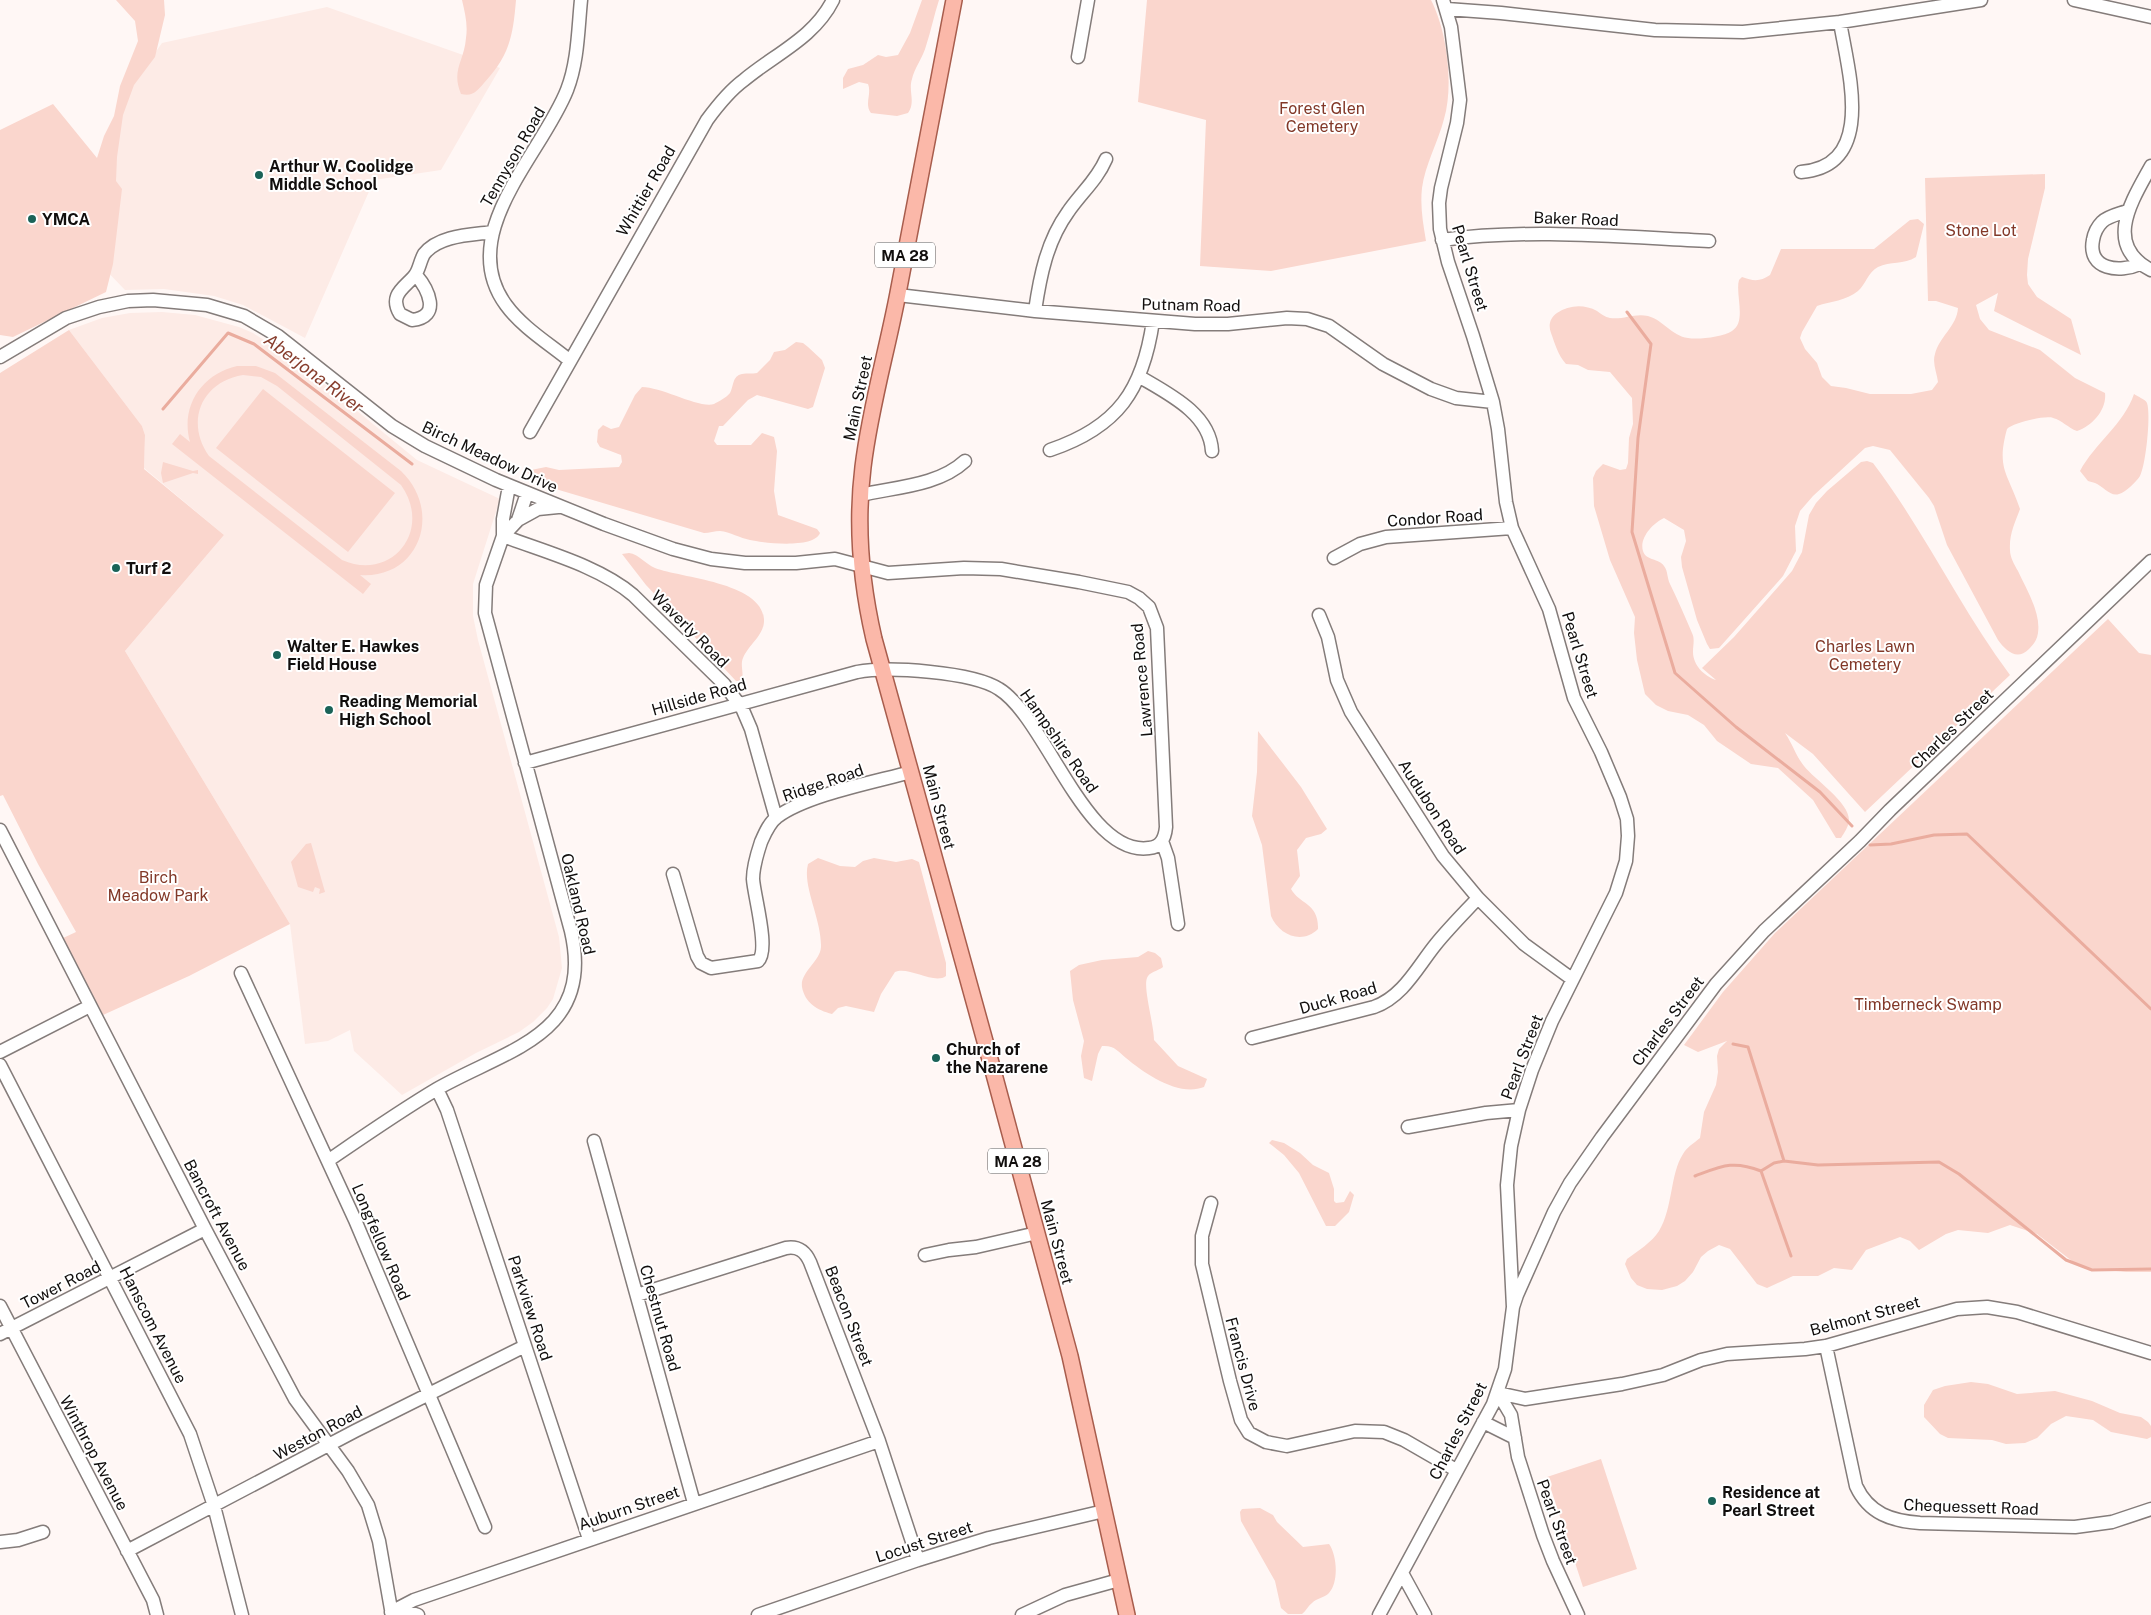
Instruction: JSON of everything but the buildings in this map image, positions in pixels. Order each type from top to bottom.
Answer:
[{"type":"main road","name":"Main Street","points":[[954,0],[898,295],[868,434],[861,495],[862,566],[869,619],[882,669],[1070,1356],[1127,1615]]},
{"type":"street","name":"Tennyson Road","points":[[569,360],[521,320],[503,299],[496,286],[492,270],[491,250],[493,232],[504,200],[552,121],[567,91],[575,54],[581,0]]},
{"type":"street","name":"Whittier Road","points":[[530,432],[687,152],[718,104],[743,80],[804,37],[822,18],[833,0]]},
{"type":"street","points":[[1078,58],[1088,0]]},
{"type":"street","points":[[1445,5],[1635,28],[1691,32],[1766,30],[1840,22],[1981,0]]},
{"type":"street","points":[[2074,0],[2151,17]]},
{"type":"street","name":"Pearl Street","points":[[1445,5],[1456,57],[1460,100],[1457,123],[1443,174],[1438,203],[1442,240],[1493,402],[1506,502],[1512,528],[1549,609],[1572,692],[1614,782],[1628,824],[1627,855],[1623,875],[1611,904],[1572,979],[1539,1054],[1519,1110],[1511,1146],[1508,1185],[1514,1307]]},
{"type":"street","points":[[1801,172],[1818,169],[1831,162],[1843,148],[1852,126],[1852,100],[1840,22]]},
{"type":"street","points":[[1035,310],[1041,274],[1052,242],[1067,212],[1096,179],[1106,159]]},
{"type":"street","points":[[2146,267],[2132,255],[2126,242],[2124,224],[2127,211],[2151,166]]},
{"type":"street","points":[[2127,211],[2102,222],[2093,237],[2092,249],[2097,261],[2106,267],[2122,269],[2146,267]]},
{"type":"street","points":[[416,275],[421,260],[432,246],[462,236],[493,232]]},
{"type":"street","name":"Baker Road","points":[[1442,240],[1562,234],[1709,241]]},
{"type":"street","name":"Putnam Road","points":[[898,295],[1154,321],[1211,324],[1287,318],[1314,320],[1329,326],[1383,364],[1430,389],[1456,398],[1493,402]]},
{"type":"street","name":"Birch Meadow Drive","points":[[1,356],[66,318],[104,305],[153,300],[181,301],[219,308],[244,316],[278,336],[404,434],[454,461],[561,507],[651,542],[710,559],[764,564],[835,559],[862,566]]},
{"type":"street","points":[[1050,450],[1072,442],[1102,424],[1122,405],[1140,377],[1149,350],[1154,321]]},
{"type":"street","points":[[1140,377],[1175,398],[1190,410],[1206,428],[1212,451]]},
{"type":"street","points":[[861,495],[936,478],[952,472],[965,461]]},
{"type":"street","name":"Oakland Road","points":[[328,1160],[437,1089],[527,1044],[551,1024],[563,1008],[573,984],[576,966],[574,943],[524,763],[484,607],[488,577],[503,536],[503,518],[509,486]]},
{"type":"street","name":"Oakland Road","points":[[518,520],[527,493]]},
{"type":"street","name":"Oakland Road","points":[[503,536],[518,520],[538,509],[561,507]]},
{"type":"street","name":"Condor Road","points":[[1334,558],[1360,544],[1386,537],[1512,528]]},
{"type":"street","name":"Waverly Road","points":[[503,536],[593,571],[625,588],[724,684],[739,703],[751,729],[776,818]]},
{"type":"street","name":"Charles Street","points":[[1379,1615],[1498,1393],[1507,1357],[1514,1307],[1548,1224],[1570,1182],[1602,1137],[1730,967],[1805,891],[1860,841],[1978,725],[2151,561]]},
{"type":"street","name":"Lawrence Road","points":[[862,566],[888,573],[964,568],[1015,571],[1121,590],[1144,602],[1155,619],[1160,657],[1166,818],[1165,834],[1162,841],[1168,858],[1178,924]]},
{"type":"street","name":"Audubon Road","points":[[1319,615],[1328,637],[1338,680],[1351,712],[1443,856],[1478,898],[1524,944],[1572,979]]},
{"type":"street","name":"Hillside Road","points":[[524,763],[857,672],[882,669]]},
{"type":"street","name":"Hampshire Road","points":[[882,669],[967,678],[997,688],[1015,704],[1073,790],[1106,832],[1122,845],[1134,849],[1152,848],[1162,841]]},
{"type":"street","name":"Ridge Road","points":[[673,874],[697,956],[705,966],[716,968],[758,961],[763,951],[753,870],[763,838],[776,818],[809,801],[911,772]]},
{"type":"street","name":"Bancroft Avenue","points":[[0,830],[205,1229],[295,1398],[355,1480],[372,1514],[383,1559],[392,1613]]},
{"type":"street","name":"Duck Road","points":[[1252,1038],[1387,1002],[1399,992],[1436,943],[1478,898]]},
{"type":"street","name":"Longfellow Road","points":[[241,973],[328,1160],[485,1527]]},
{"type":"street","points":[[0,1052],[90,1006]]},
{"type":"street","name":"Hanscom Avenue","points":[[0,1065],[190,1434],[214,1506],[242,1615]]},
{"type":"street","name":"Parkview Road","points":[[437,1089],[447,1110],[589,1539]]},
{"type":"street","points":[[1408,1127],[1486,1113],[1519,1110]]},
{"type":"street","name":"Chestnut Road","points":[[594,1141],[694,1503]]},
{"type":"street","name":"Francis Drive","points":[[1211,1203],[1202,1236],[1202,1264],[1230,1381],[1241,1420],[1249,1433],[1266,1442],[1286,1446],[1355,1431],[1384,1432],[1412,1444],[1456,1470]]},
{"type":"street","name":"Tower Road","points":[[6,1331],[205,1229]]},
{"type":"street","points":[[926,1255],[949,1250],[976,1248],[1037,1233]]},
{"type":"street","name":"Beacon Street","points":[[637,1295],[777,1251],[790,1248],[800,1249],[810,1262],[878,1441],[918,1560]]},
{"type":"street","name":"Winthrop Avenue","points":[[0,1306],[6,1331],[127,1551],[153,1600],[157,1615]]},
{"type":"street","name":"Belmont Street","points":[[1498,1393],[1526,1398],[1576,1392],[1653,1378],[1701,1360],[1727,1354],[1826,1346],[1944,1311],[1987,1307],[2023,1314],[2151,1353]]},
{"type":"street","name":"Weston Road","points":[[127,1551],[428,1394],[525,1346]]},
{"type":"street","name":"Chequessett Road","points":[[1826,1346],[1855,1482],[1866,1502],[1884,1516],[1893,1520],[1913,1522],[2075,1527],[2112,1522],[2151,1509]]},
{"type":"street","name":"Pearl Street","points":[[1498,1393],[1511,1415],[1520,1462],[1543,1535],[1578,1615]]},
{"type":"street","points":[[1483,1422],[1515,1438]]},
{"type":"street","name":"Auburn Street","points":[[392,1613],[414,1600],[878,1441]]},
{"type":"street","name":"Locust Street","points":[[758,1615],[918,1560],[1006,1534],[1104,1512]]},
{"type":"street","points":[[0,1542],[18,1540],[43,1532]]},
{"type":"street","points":[[1402,1573],[1425,1615]]},
{"type":"street","points":[[1022,1615],[1065,1595],[1120,1580]]},
{"type":"street","points":[[392,1613],[406,1611],[418,1615]]},
{"type":"shaded area","name":"Arthur W. Coolidge Middle School","points":[[327,7],[500,68],[441,170],[374,180],[305,338],[243,305],[214,296],[164,289],[125,290],[98,262],[120,102],[162,43]]},
{"type":"shaded area","name":"Reading Memorial High School","points":[[162,312],[195,315],[239,327],[253,333],[291,357],[417,460],[500,499],[473,584],[473,616],[559,937],[562,968],[553,999],[533,1022],[519,1032],[476,1053],[402,1095],[354,1051],[350,1030],[328,1041],[305,1044],[290,924],[125,651],[224,535],[144,468],[145,435],[142,426],[69,330],[102,318],[130,313]]},
{"type":"green space","points":[[116,0],[164,0],[165,15],[155,57],[134,85],[123,115],[117,157],[116,181],[122,189],[113,264],[106,292],[13,337],[0,335],[0,130],[53,104],[97,158],[104,136],[114,116],[120,86],[138,41],[135,21]]},
{"type":"green space","points":[[462,0],[516,0],[511,35],[504,55],[481,86],[469,95],[461,94],[457,78],[467,33]]},
{"type":"green space","points":[[922,0],[939,0],[925,50],[912,79],[910,109],[908,113],[897,116],[871,113],[868,106],[868,84],[859,82],[843,89],[843,78],[848,69],[863,65],[878,55],[886,57],[898,55],[910,33]]},
{"type":"green space","name":"Forest Glen Cemetery","points":[[1147,0],[1431,0],[1437,13],[1445,42],[1448,90],[1444,119],[1422,188],[1421,195],[1426,241],[1271,271],[1200,266],[1206,120],[1138,102]]},
{"type":"green space","points":[[2045,174],[2045,188],[2028,259],[2028,284],[2037,297],[2071,319],[2081,355],[1994,311],[1998,293],[1976,305],[1980,319],[1989,330],[2040,350],[2075,378],[2105,393],[2105,399],[2098,416],[2083,429],[2077,431],[2059,420],[2049,417],[2022,422],[2007,429],[2003,462],[2020,509],[2011,534],[2010,553],[2032,601],[2038,625],[2037,638],[2025,653],[2012,653],[1998,640],[1947,545],[1934,506],[1890,450],[1873,446],[1865,448],[1813,496],[1800,511],[1795,526],[1796,551],[1783,576],[1719,648],[1710,649],[1697,620],[1682,567],[1681,557],[1686,541],[1684,530],[1664,518],[1651,527],[1643,541],[1642,546],[1645,554],[1662,563],[1666,570],[1669,582],[1693,635],[1693,657],[1697,666],[1707,676],[1716,680],[1702,668],[1734,637],[1792,571],[1802,552],[1809,515],[1816,503],[1827,491],[1861,462],[1867,461],[1873,463],[1909,515],[1975,623],[2010,675],[1865,812],[1813,754],[1785,733],[1804,766],[1838,799],[1848,813],[1847,827],[1841,838],[1836,838],[1813,800],[1778,768],[1751,764],[1717,741],[1704,725],[1688,715],[1668,711],[1656,705],[1645,694],[1637,660],[1634,633],[1635,617],[1610,560],[1594,506],[1593,478],[1596,471],[1603,464],[1620,470],[1626,469],[1629,438],[1633,424],[1632,398],[1610,372],[1588,370],[1578,365],[1566,364],[1555,345],[1550,330],[1550,322],[1562,310],[1582,306],[1610,318],[1638,315],[1648,316],[1682,337],[1692,339],[1723,335],[1732,331],[1739,321],[1739,280],[1742,277],[1760,280],[1770,275],[1781,249],[1874,249],[1910,220],[1918,219],[1924,224],[1916,257],[1907,261],[1878,267],[1858,291],[1843,299],[1817,306],[1800,338],[1805,349],[1817,363],[1822,377],[1831,386],[1870,394],[1911,394],[1932,390],[1938,382],[1934,357],[1940,342],[1955,320],[1958,308],[1936,301],[1928,301],[1925,178]]},
{"type":"green space","name":"Birch Meadow Park","points":[[69,330],[142,426],[145,435],[144,469],[224,535],[125,651],[290,924],[189,976],[103,1015],[61,939],[76,932],[38,864],[3,795],[0,796],[0,373]]},
{"type":"green space","points":[[796,342],[803,343],[808,347],[822,360],[825,368],[813,407],[808,409],[757,395],[748,400],[723,426],[719,426],[714,441],[717,445],[751,445],[762,433],[774,437],[777,451],[774,491],[778,515],[817,529],[820,533],[816,538],[788,544],[750,540],[720,531],[704,533],[559,490],[537,481],[526,471],[546,467],[559,470],[619,467],[622,462],[621,455],[600,447],[597,442],[598,430],[603,425],[611,429],[619,427],[635,395],[642,387],[660,390],[690,401],[708,405],[714,404],[730,393],[736,377],[742,374],[757,373],[770,360],[774,352],[785,350]]},
{"type":"green space","points":[[237,366],[256,366],[275,373],[401,471],[414,487],[421,505],[422,523],[419,540],[410,554],[398,566],[381,573],[360,575],[371,584],[363,594],[172,444],[180,434],[190,442],[188,416],[191,404],[204,384],[213,376]],"holes":[[[243,375],[261,377],[277,386],[401,485],[410,502],[412,519],[410,534],[402,548],[391,558],[377,564],[360,565],[342,560],[209,456],[198,430],[198,417],[201,405],[207,395],[228,379]]]},
{"type":"green space","points":[[263,389],[395,493],[348,552],[216,448]]},
{"type":"green space","points":[[2134,394],[2147,403],[2148,428],[2146,451],[2140,476],[2128,489],[2116,495],[2098,484],[2088,481],[2080,471],[2093,451],[2123,415]]},
{"type":"green space","points":[[163,462],[193,471],[198,470],[198,474],[193,473],[163,483],[161,473]]},
{"type":"green space","points":[[622,554],[636,555],[655,568],[735,589],[749,597],[760,607],[764,625],[743,658],[742,681],[736,681],[646,585]]},
{"type":"green space","name":"Timberneck Swamp","points":[[2108,619],[2139,653],[2151,655],[2151,1272],[2084,1268],[2037,1234],[2010,1225],[1988,1233],[1958,1230],[1946,1234],[1919,1250],[1910,1241],[1900,1237],[1866,1250],[1852,1270],[1834,1268],[1818,1276],[1793,1276],[1767,1288],[1757,1284],[1730,1249],[1719,1245],[1701,1257],[1693,1272],[1685,1281],[1677,1286],[1662,1290],[1647,1289],[1637,1285],[1631,1278],[1625,1264],[1627,1259],[1653,1239],[1664,1222],[1679,1162],[1686,1149],[1700,1138],[1704,1112],[1716,1085],[1718,1072],[1717,1056],[1719,1049],[1727,1041],[1698,1052],[1684,1045],[1723,992],[1775,933]]},
{"type":"green space","points":[[1258,731],[1301,787],[1327,829],[1321,834],[1306,838],[1297,850],[1300,876],[1291,889],[1294,894],[1312,909],[1317,920],[1318,929],[1312,934],[1305,936],[1298,937],[1285,933],[1271,916],[1262,845],[1252,816],[1257,772]]},
{"type":"green space","points":[[311,843],[325,892],[319,894],[320,889],[315,887],[313,892],[298,887],[291,862],[306,844]]},
{"type":"green space","points":[[818,858],[840,866],[855,867],[863,861],[874,858],[896,862],[912,859],[919,862],[946,963],[946,976],[935,978],[907,971],[895,972],[881,994],[874,1012],[846,1006],[838,1008],[832,1014],[812,1005],[804,993],[802,982],[820,952],[821,947],[819,926],[807,873],[808,864]]},
{"type":"green space","points":[[1148,951],[1155,953],[1161,958],[1163,967],[1150,974],[1146,983],[1154,1040],[1178,1066],[1207,1079],[1204,1087],[1184,1089],[1163,1082],[1143,1071],[1110,1046],[1102,1046],[1098,1054],[1092,1081],[1084,1078],[1081,1056],[1084,1041],[1073,1000],[1070,971],[1079,965],[1102,960],[1138,957]]},
{"type":"green space","points":[[1272,1140],[1284,1143],[1300,1153],[1313,1165],[1329,1173],[1336,1203],[1344,1202],[1350,1191],[1354,1195],[1349,1212],[1335,1226],[1326,1226],[1299,1173],[1284,1155],[1269,1143]]},
{"type":"green space","points":[[1971,1382],[1988,1384],[2017,1394],[2055,1391],[2092,1401],[2120,1413],[2141,1417],[2151,1426],[2151,1437],[2147,1439],[2111,1432],[2093,1420],[2066,1416],[2051,1424],[2037,1438],[2025,1443],[2006,1444],[1992,1440],[1948,1438],[1940,1434],[1924,1417],[1924,1405],[1933,1390]]},
{"type":"green space","points":[[1601,1459],[1637,1569],[1583,1587],[1547,1477]]},
{"type":"green space","points":[[1260,1508],[1273,1515],[1277,1522],[1303,1547],[1329,1544],[1332,1549],[1336,1576],[1332,1588],[1327,1595],[1312,1603],[1302,1614],[1288,1614],[1281,1608],[1275,1581],[1241,1521],[1240,1512],[1242,1509]]},
{"type":"waterway","points":[[1627,312],[1651,344],[1638,438],[1632,532],[1675,673],[1736,727],[1820,792],[1852,826]]},
{"type":"waterway","name":"Aberjona River","points":[[163,409],[228,333],[254,344],[412,464]]},
{"type":"waterway","points":[[1870,845],[1891,844],[1934,835],[1967,834],[2151,1009]]},
{"type":"waterway","points":[[1733,1044],[1748,1047],[1784,1161],[1818,1165],[1939,1162],[1959,1174],[2066,1260],[2092,1270],[2151,1269]]},
{"type":"waterway","points":[[1784,1161],[1774,1163],[1761,1171],[1791,1256]]},
{"type":"waterway","points":[[1695,1176],[1713,1169],[1735,1165],[1761,1171]]},
{"type":"place","name":"Arthur W. Coolidge Middle School","points":[[259,175]]},
{"type":"place","name":"YMCA","points":[[32,219]]},
{"type":"place","name":"Turf 2","points":[[116,568]]},
{"type":"place","name":"Walter E. Hawkes Field House","points":[[277,655]]},
{"type":"place","name":"Reading Memorial High School","points":[[329,710]]},
{"type":"place","name":"Church of the Nazarene","points":[[936,1058]]},
{"type":"place","name":"Residence at Pearl Street","points":[[1712,1501]]},
{"type":"park label","name":"Stone Lot","points":[[1981,230]]},
{"type":"park label","name":"Charles Lawn Cemetery","points":[[1865,655]]}]
